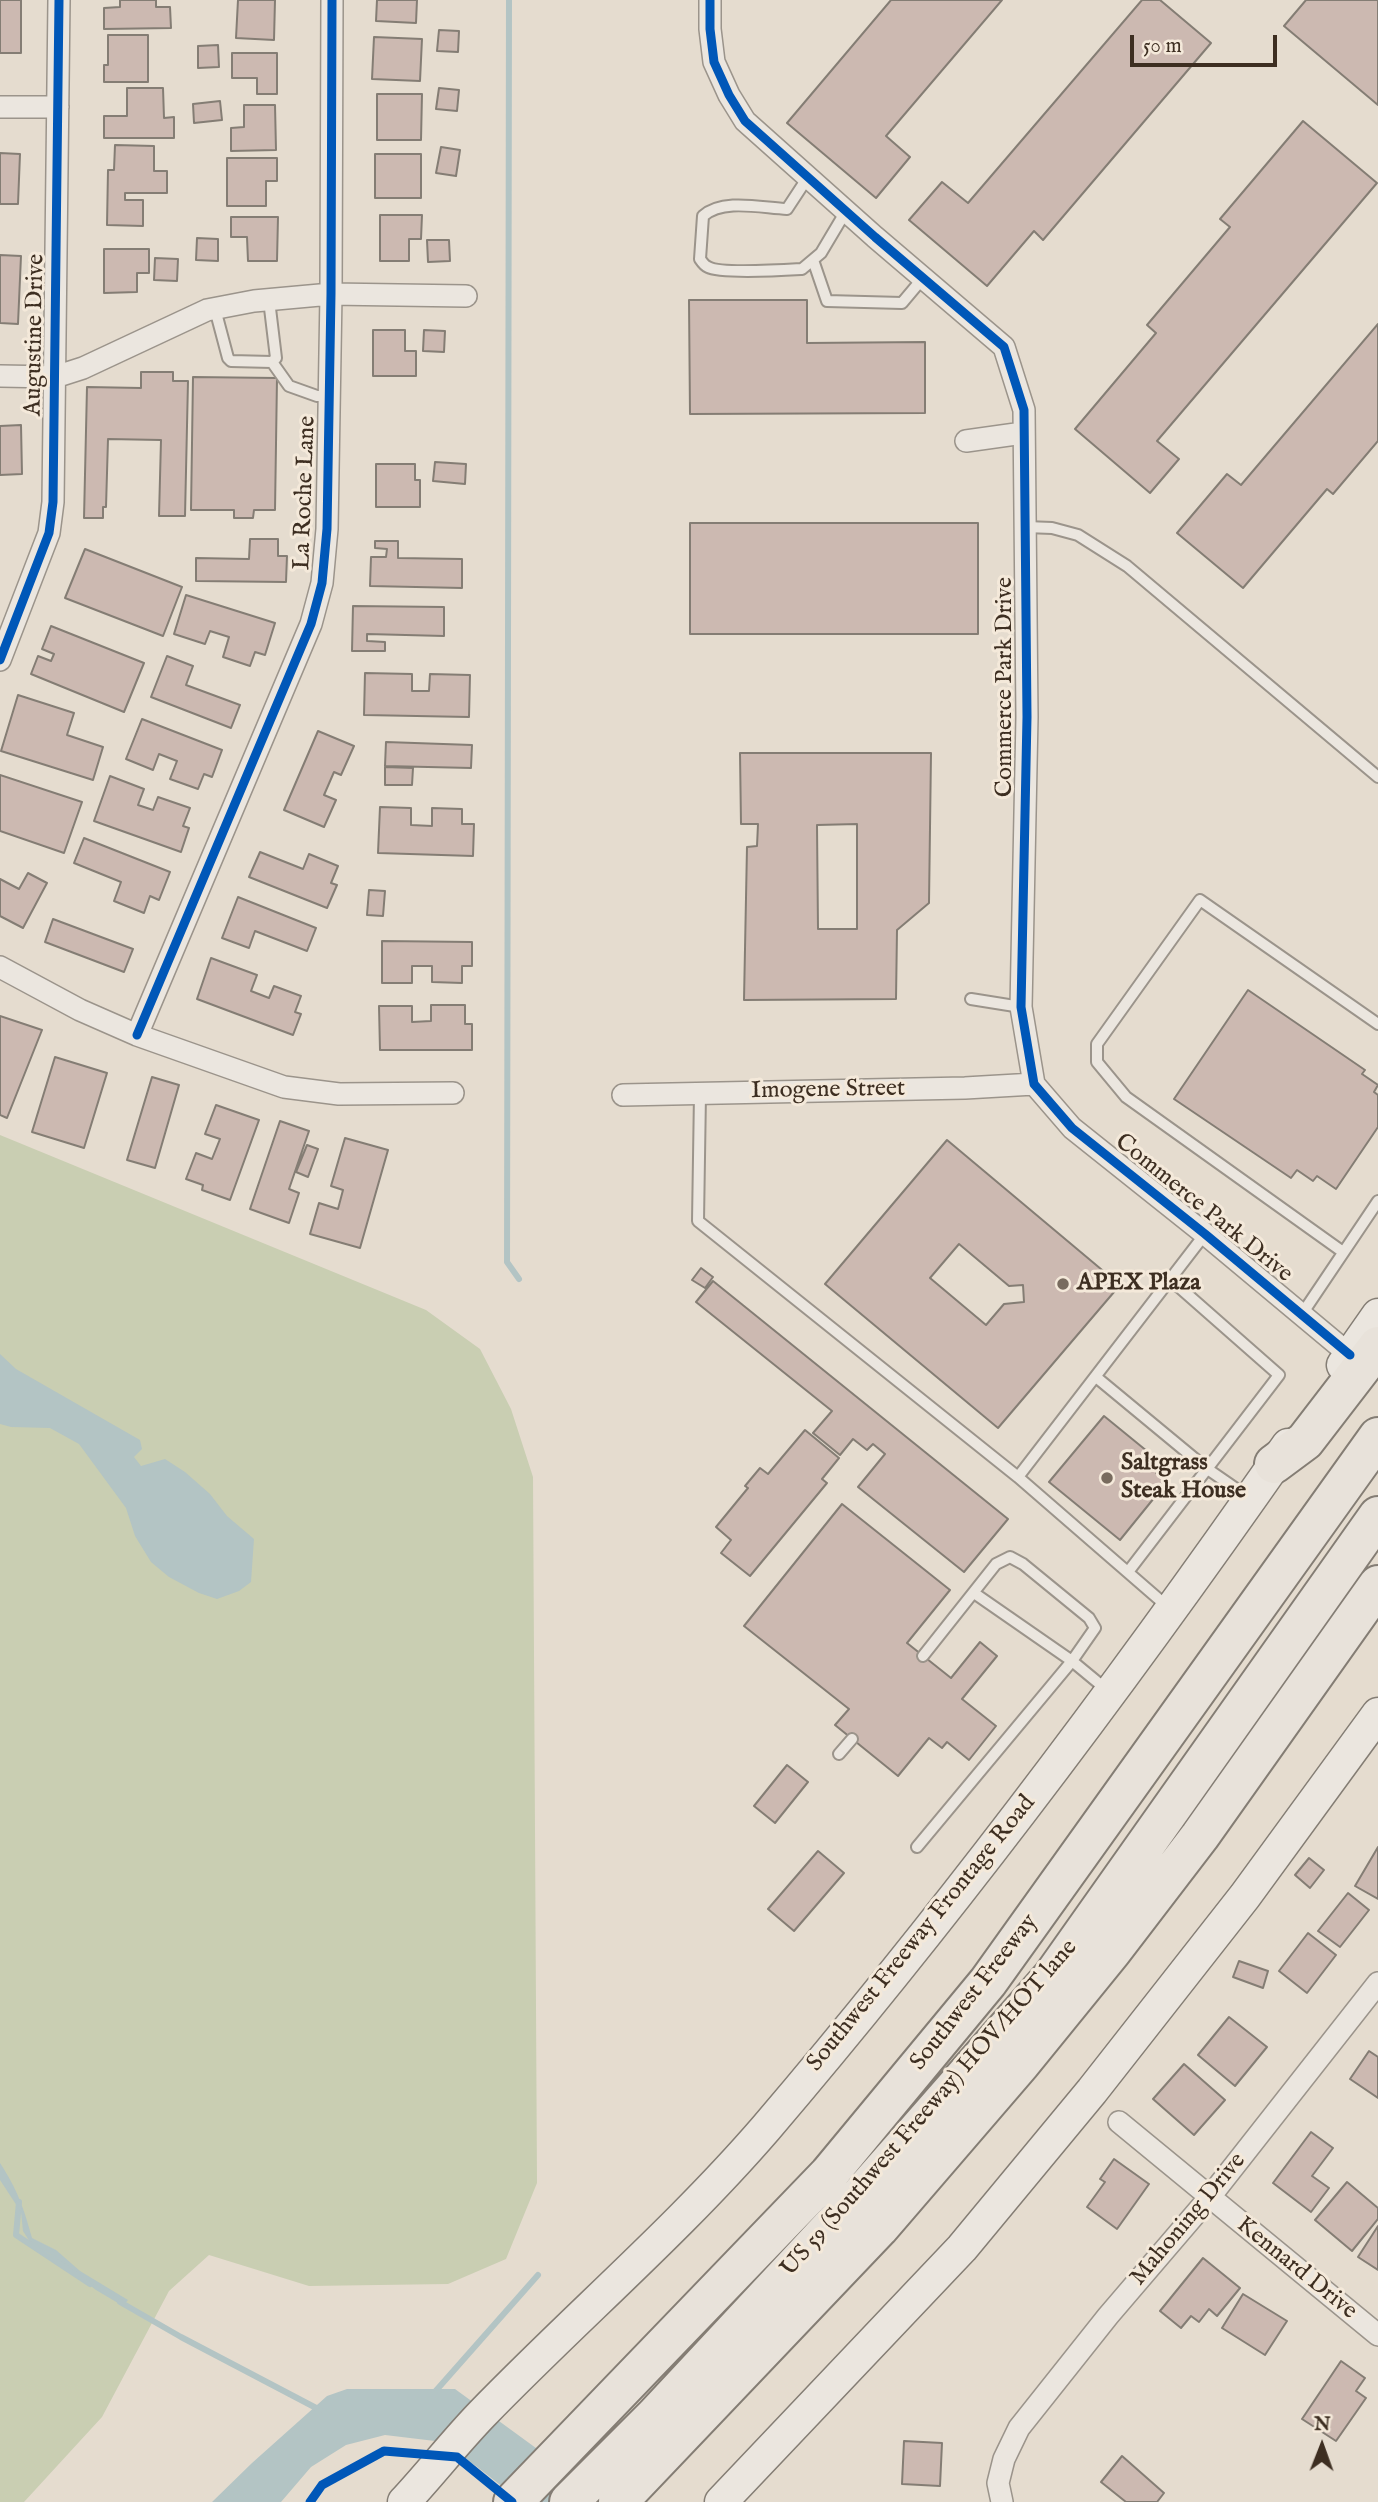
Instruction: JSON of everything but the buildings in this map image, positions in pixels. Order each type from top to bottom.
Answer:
[{"type":"highway","points":[[1274,1464],[1305,1441],[1364,1350]]},
{"type":"highway","name":"Southwest Freeway","points":[[513,2502],[622,2392],[828,2174],[988,1982],[1378,1437]]},
{"type":"highway","name":"US 59 (Southwest Freeway) HOV/HOT lane","points":[[569,2502],[654,2416],[860,2196],[1052,1977],[1378,1516]]},
{"type":"highway","points":[[618,2502],[879,2228],[1067,2008],[1214,1816],[1378,1585]]},
{"type":"main road","points":[[1364,1350],[1378,1315]]},
{"type":"main road","name":"Southwest Freeway Frontage Road","points":[[408,2498],[483,2414],[651,2251],[764,2130],[964,1886],[1111,1693],[1251,1500],[1274,1464]]},
{"type":"main road","points":[[729,2493],[962,2248],[1093,2091],[1245,1896],[1378,1714]]},
{"type":"street","name":"Augustine Drive","points":[[0,660],[49,533],[53,502],[59,0]]},
{"type":"street","name":"La Roche Lane","points":[[137,1035],[310,624],[322,583],[327,528],[332,0]]},
{"type":"street","name":"Commerce Park Drive","points":[[710,0],[714,62],[745,121],[1004,347],[1024,410],[1027,717],[1021,1007],[1034,1084],[1072,1128],[1301,1314],[1364,1350]]},
{"type":"street","points":[[0,107],[58,107]]},
{"type":"street","points":[[0,376],[55,377],[83,368],[215,309],[331,294],[466,296]]},
{"type":"street","points":[[966,441],[1024,433]]},
{"type":"street","points":[[0,967],[80,1010],[137,1035],[284,1087],[339,1094],[453,1093]]},
{"type":"street","name":"Imogene Street","points":[[623,1095],[965,1088],[1034,1084]]},
{"type":"street","name":"Mahoning Drive","points":[[1002,2502],[998,2483],[1004,2459],[1019,2428],[1108,2316],[1209,2198],[1377,1988]]},
{"type":"street","name":"Kennard Drive","points":[[1119,2122],[1378,2335]]},
{"type":"lane","points":[[808,177],[787,209],[721,206],[710,210],[703,216],[701,259],[709,268],[803,269],[821,253],[846,211]]},
{"type":"lane","points":[[813,260],[827,301],[902,303],[923,278]]},
{"type":"lane","points":[[215,309],[231,361],[272,362],[276,358],[269,300]]},
{"type":"lane","points":[[272,362],[289,386],[317,396],[329,396]]},
{"type":"lane","points":[[1026,527],[1052,528],[1078,535],[1127,566],[1378,777]]},
{"type":"lane","points":[[1343,1252],[1126,1097],[1097,1062],[1097,1044],[1200,900],[1378,1024]]},
{"type":"lane","points":[[971,999],[1021,1007]]},
{"type":"lane","points":[[700,1094],[698,1221],[1018,1477],[1171,1610]]},
{"type":"lane","points":[[1301,1314],[1378,1201]]},
{"type":"lane","points":[[1018,1477],[1205,1234]]},
{"type":"lane","points":[[1128,1572],[1279,1375],[1171,1280]]},
{"type":"lane","points":[[1096,1377],[1206,1468],[1251,1500]]},
{"type":"lane","points":[[917,1847],[1072,1661],[1095,1628],[1089,1618],[1023,1564],[1010,1557],[996,1564],[923,1656]]},
{"type":"lane","points":[[974,1592],[1072,1661],[1111,1693]]},
{"type":"lane","points":[[839,1754],[852,1739]]},
{"type":"green space","points":[[0,1135],[426,1310],[480,1349],[511,1409],[533,1477],[537,2183],[506,2259],[448,2284],[309,2286],[209,2255],[169,2291],[102,2417],[24,2502],[0,2502]]},
{"type":"shaded area","points":[[0,1354],[16,1369],[140,1440],[142,1449],[134,1457],[141,1466],[165,1459],[210,1494],[227,1516],[254,1539],[251,1582],[239,1591],[217,1599],[169,1577],[151,1562],[135,1536],[126,1508],[79,1444],[50,1428],[11,1427],[0,1424]]},
{"type":"shaded area","points":[[0,2163],[19,2199],[32,2238],[56,2250],[80,2271],[128,2300],[123,2306],[96,2290],[30,2242],[23,2231],[21,2212],[0,2180]]},
{"type":"shaded area","points":[[347,2389],[455,2389],[610,2502],[522,2502],[476,2466],[435,2441],[385,2435],[346,2445],[311,2467],[281,2502],[212,2502],[327,2396]]},
{"type":"waterway","points":[[509,0],[507,1262],[519,1279]]},
{"type":"waterway","points":[[19,2202],[16,2235],[90,2284]]},
{"type":"waterway","points":[[433,2394],[538,2275]]},
{"type":"waterway","points":[[120,2302],[320,2410]]},
{"type":"cycle path","points":[[0,660],[49,533],[53,502],[59,0]]},
{"type":"cycle path","points":[[137,1035],[311,624],[322,583],[327,529],[332,0]]},
{"type":"cycle path","points":[[710,0],[714,62],[745,121],[1004,347],[1024,410],[1027,717],[1021,1007],[1034,1084],[1072,1128],[1350,1355]]},
{"type":"cycle path","points":[[310,2502],[322,2485],[384,2451],[457,2457],[512,2502]]},
{"type":"place","name":"APEX Plaza","points":[[1063,1284]]},
{"type":"place","name":"Saltgrass Steak House","points":[[1107,1478]]}]
